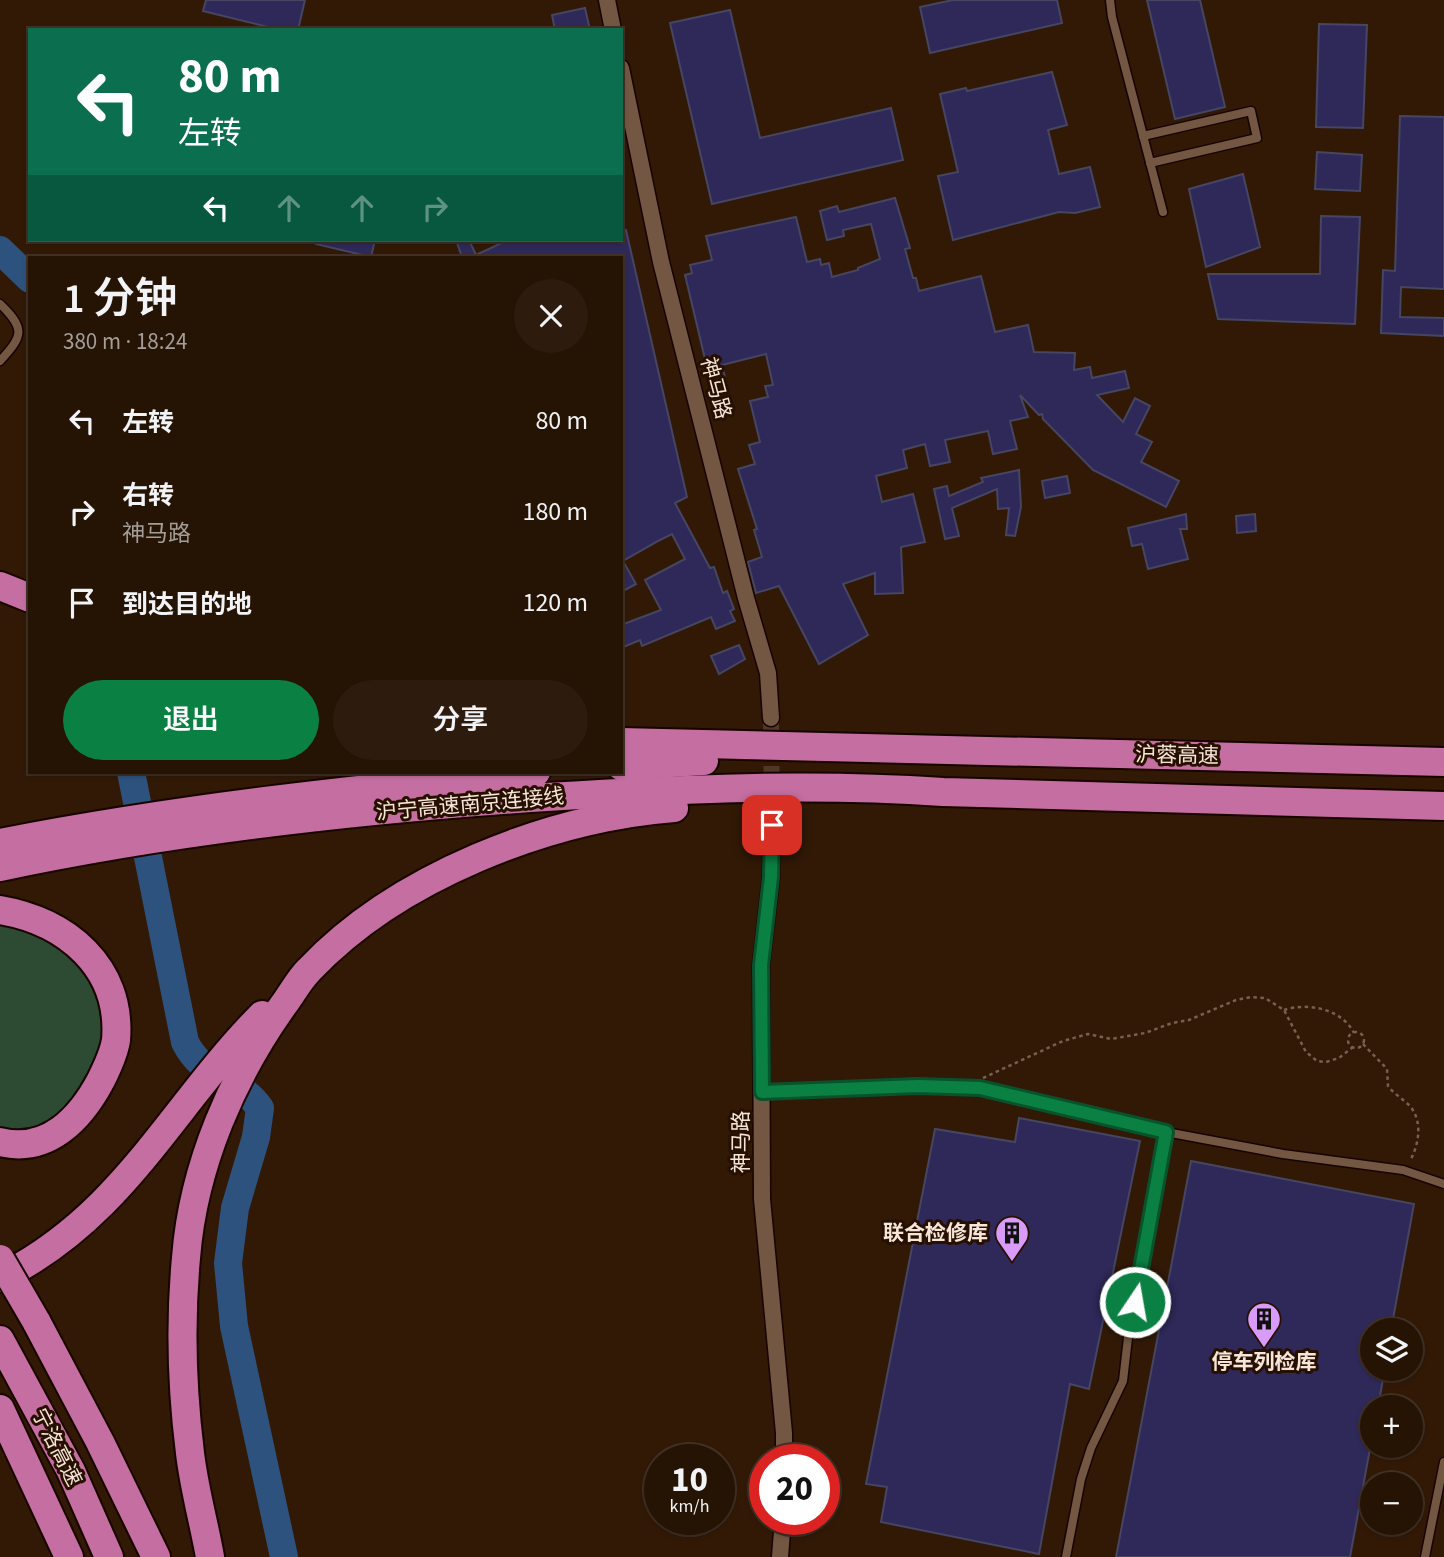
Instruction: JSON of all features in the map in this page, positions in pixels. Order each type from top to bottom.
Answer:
[{"type":"highway","points":[[0,586],[28,596]]},
{"type":"highway","points":[[623,741],[910,750]]},
{"type":"highway","points":[[623,766],[910,750]]},
{"type":"highway","name":"沪蓉高速","points":[[910,750],[1444,762]]},
{"type":"highway","name":"沪宁高速南京连接线","points":[[0,843],[159,826],[341,790],[514,774]]},
{"type":"highway","name":"沪宁高速南京连接线","points":[[159,826],[276,821],[466,802],[785,786],[873,787],[943,792]]},
{"type":"highway","points":[[0,1278],[31,1262],[70,1235],[106,1201],[150,1152],[201,1084],[238,1055],[269,1024],[308,971],[352,933],[396,901],[448,871],[506,846],[569,826],[641,811],[788,801],[867,800],[943,792]]},
{"type":"highway","name":"沪蓉高速","points":[[943,792],[1444,806]]},
{"type":"highway","name":"沪宁高速南京连接线","points":[[0,867],[126,831]]},
{"type":"highway","points":[[0,910],[41,920],[65,933],[86,953],[102,976],[113,1000],[116,1022],[116,1043],[106,1069],[77,1118],[58,1132],[38,1141],[0,1142]]},
{"type":"highway","points":[[210,1557],[190,1454],[182,1338],[186,1256],[198,1185],[228,1100],[238,1055]]},
{"type":"highway","points":[[0,1259],[100,1442],[156,1557]]},
{"type":"highway","name":"宁洛高速","points":[[0,1340],[71,1471],[109,1557]]},
{"type":"highway","name":"宁洛高速","points":[[0,1409],[69,1557]]},
{"type":"highway","points":[[0,1443],[69,1557]]},
{"type":"street","points":[[607,0],[613,28]]},
{"type":"street","name":"神马路","points":[[623,78],[661,262],[746,598],[768,673],[771,718]]},
{"type":"street","name":"神马路","points":[[772,825],[771,877],[761,965],[762,1199],[784,1444]]},
{"type":"street","points":[[780,1557],[782,1535]]},
{"type":"lane","points":[[1110,0],[1163,212]]},
{"type":"lane","points":[[1143,136],[1251,111],[1257,138],[1150,163]]},
{"type":"lane","points":[[0,304],[14,318],[19,333],[14,346],[0,361]]},
{"type":"lane","points":[[762,1092],[918,1086],[980,1088],[1166,1132],[1283,1154],[1403,1170],[1444,1184]]},
{"type":"lane","points":[[1066,1557],[1081,1479],[1091,1448],[1123,1381],[1129,1329],[1152,1222],[1166,1132]]},
{"type":"lane","points":[[1425,1557],[1444,1462]]},
{"type":"path","points":[[980,1088],[984,1075],[1015,1065],[1043,1048],[1088,1034],[1111,1039],[1145,1033],[1251,997],[1265,998],[1284,1010],[1306,1052],[1317,1060],[1326,1062],[1339,1058],[1353,1047],[1363,1044]]},
{"type":"path","points":[[1284,1010],[1294,1007],[1324,1009],[1350,1025],[1354,1033],[1362,1035],[1363,1044],[1387,1069],[1388,1086],[1411,1107],[1418,1122],[1418,1138],[1412,1158],[1403,1170]]},
{"type":"path","points":[[1353,1047],[1348,1041],[1354,1033]]},
{"type":"green space","points":[[0,917],[47,934],[67,948],[86,973],[102,1009],[102,1035],[95,1065],[74,1104],[52,1122],[17,1131],[0,1131]]},
{"type":"building","points":[[206,0],[305,0],[298,28],[272,28],[203,11]]},
{"type":"building","points":[[953,0],[1057,0],[1062,23],[930,53],[920,7]]},
{"type":"building","points":[[1147,0],[1200,0],[1225,107],[1175,119]]},
{"type":"building","points":[[585,8],[590,28],[555,28],[552,15]]},
{"type":"building","points":[[730,10],[760,138],[891,108],[903,160],[712,204],[670,23]]},
{"type":"building","points":[[1319,24],[1367,25],[1363,128],[1316,127]]},
{"type":"building","points":[[1052,72],[1067,125],[1048,130],[1059,174],[1090,167],[1100,207],[1075,213],[1059,212],[953,240],[938,176],[958,172],[940,94],[966,88],[967,91]]},
{"type":"building","points":[[1400,116],[1444,117],[1444,289],[1401,287],[1400,317],[1444,318],[1444,336],[1381,333],[1383,270],[1395,271]]},
{"type":"building","points":[[1317,152],[1362,155],[1360,191],[1315,189]]},
{"type":"building","points":[[1243,174],[1260,247],[1206,267],[1189,189]]},
{"type":"building","points":[[895,198],[910,248],[905,249],[919,291],[981,276],[995,332],[1028,325],[1034,352],[1075,353],[1074,370],[1090,367],[1092,378],[1125,371],[1129,388],[1097,395],[1123,422],[1135,398],[1150,406],[1136,434],[1152,442],[1141,462],[1179,481],[1166,507],[1093,470],[1043,419],[1042,414],[1039,415],[1020,395],[1028,417],[1010,421],[1017,449],[993,454],[988,431],[945,440],[950,462],[930,466],[925,444],[903,450],[907,468],[876,476],[882,502],[913,494],[925,542],[901,547],[903,593],[875,594],[875,573],[843,584],[868,635],[819,664],[779,586],[756,593],[748,562],[762,557],[754,530],[757,529],[738,469],[755,464],[749,445],[760,442],[750,401],[768,397],[765,386],[773,385],[766,354],[722,365],[725,377],[710,380],[685,275],[692,273],[690,265],[712,260],[706,236],[796,217],[807,262],[820,259],[821,265],[829,263],[832,277],[858,270],[880,259],[871,224],[843,230],[844,236],[827,240],[820,211],[837,206],[839,212]]},
{"type":"building","points":[[1321,216],[1360,217],[1355,324],[1218,319],[1208,274],[1320,274]]},
{"type":"building","points":[[626,230],[687,497],[675,503],[710,568],[714,567],[723,593],[727,591],[734,609],[730,611],[735,621],[716,629],[711,617],[642,646],[640,640],[623,647],[623,624],[661,610],[645,580],[685,559],[672,534],[623,561],[623,256],[462,256],[457,242],[470,242],[476,255],[504,242],[623,242],[623,231]]},
{"type":"building","points":[[316,242],[375,242],[371,256]]},
{"type":"building","points":[[1019,470],[1021,507],[1015,536],[1006,535],[1009,508],[998,509],[997,489],[952,508],[959,536],[945,539],[934,489],[947,486],[949,496],[983,482],[981,478]]},
{"type":"building","points":[[1067,476],[1070,493],[1045,498],[1042,481]]},
{"type":"building","points":[[1186,514],[1187,529],[1180,529],[1188,559],[1148,569],[1142,544],[1132,546],[1128,528]]},
{"type":"building","points":[[1255,514],[1256,531],[1237,533],[1236,516]]},
{"type":"building","points":[[623,561],[636,584],[623,591]]},
{"type":"building","points":[[739,645],[745,659],[719,674],[711,656]]},
{"type":"building","name":"联合检修库","points":[[1019,1118],[1140,1141],[1089,1389],[1070,1384],[1039,1554],[881,1522],[887,1487],[866,1484],[935,1129],[1015,1142]]},
{"type":"building","name":"停车列检库","points":[[1191,1161],[1414,1204],[1393,1318],[1360,1318],[1360,1381],[1383,1381],[1380,1395],[1360,1395],[1360,1458],[1368,1458],[1366,1472],[1360,1472],[1360,1503],[1350,1557],[1116,1557]]},
{"type":"waterway","points":[[0,250],[28,277]]},
{"type":"waterway","points":[[131,774],[185,1042],[201,1064],[242,1090],[260,1108],[256,1137],[235,1208],[228,1263],[234,1326],[284,1557]]},
{"type":"tunnel","points":[[771,718],[772,825]]},
{"type":"place","name":"联合检修库","points":[[1012,1263]]},
{"type":"place","name":"停车列检库","points":[[1264,1349]]},
{"type":"route","points":[[772,825],[771,877],[761,965],[762,1092],[918,1086],[980,1088],[1166,1132],[1152,1222],[1135,1302]]}]
